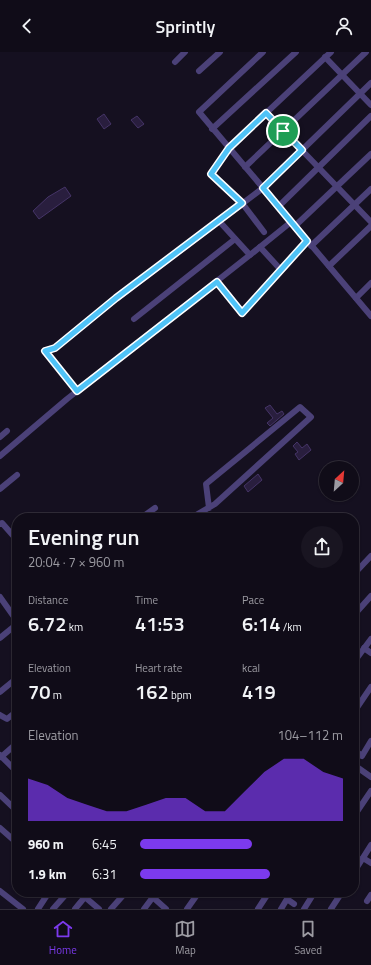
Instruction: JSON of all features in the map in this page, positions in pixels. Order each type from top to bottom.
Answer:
[{"type":"street","points":[[176,62],[185,52]]},
{"type":"street","points":[[199,71],[220,52]]},
{"type":"street","points":[[262,52],[199,112],[371,316]]},
{"type":"street","points":[[212,129],[296,52]]},
{"type":"street","points":[[264,232],[242,203],[211,174],[229,148],[331,52]]},
{"type":"street","points":[[244,167],[366,52]]},
{"type":"street","points":[[325,58],[371,105]]},
{"type":"street","points":[[77,391],[45,351],[55,348],[116,298],[263,188],[371,83]]},
{"type":"street","points":[[266,113],[371,222]]},
{"type":"street","points":[[278,207],[371,116]]},
{"type":"street","points":[[0,456],[77,391],[260,247],[293,224],[371,154]]},
{"type":"street","points":[[217,282],[242,313],[281,270],[309,243],[371,189]]},
{"type":"street","points":[[219,221],[250,255]]},
{"type":"street","points":[[329,266],[371,226]]},
{"type":"street","points":[[134,319],[235,239]]},
{"type":"street","points":[[260,247],[281,270]]},
{"type":"street","points":[[356,298],[371,283]]},
{"type":"street","points":[[200,513],[209,508],[215,504],[311,417],[300,407],[206,484],[209,508]]},
{"type":"street","points":[[0,437],[7,431]]},
{"type":"street","points":[[0,489],[17,475]]},
{"type":"street","points":[[148,513],[155,508]]},
{"type":"street","points":[[0,524],[2,523],[12,534]]},
{"type":"street","points":[[359,569],[371,556]]},
{"type":"street","points":[[359,609],[371,596]]},
{"type":"street","points":[[0,597],[12,615]]},
{"type":"street","points":[[0,638],[12,627]]},
{"type":"street","points":[[359,655],[371,639]]},
{"type":"street","points":[[364,648],[371,653]]},
{"type":"street","points":[[0,692],[12,682]]},
{"type":"street","points":[[359,705],[371,687]]},
{"type":"street","points":[[0,715],[7,719],[12,715]]},
{"type":"street","points":[[359,754],[362,756],[371,741]]},
{"type":"street","points":[[12,747],[1,756],[12,767]]},
{"type":"street","points":[[359,770],[371,777]]},
{"type":"street","points":[[359,809],[371,792]]},
{"type":"street","points":[[0,795],[12,806]]},
{"type":"street","points":[[0,828],[12,839]]},
{"type":"street","points":[[359,864],[371,845]]},
{"type":"street","points":[[363,858],[371,863]]},
{"type":"street","points":[[0,891],[19,908]]},
{"type":"street","points":[[367,901],[371,895]]},
{"type":"street","points":[[38,909],[46,897]]},
{"type":"street","points":[[53,909],[64,897]]},
{"type":"street","points":[[75,909],[85,897]]},
{"type":"street","points":[[89,897],[99,909]]},
{"type":"street","points":[[111,909],[122,897]]},
{"type":"street","points":[[144,909],[153,897],[166,909]]},
{"type":"street","points":[[187,909],[195,897]]},
{"type":"street","points":[[258,909],[266,897]]},
{"type":"street","points":[[304,909],[312,897]]},
{"type":"street","points":[[331,909],[339,897]]},
{"type":"street","points":[[281,909],[288,899],[294,904]]},
{"type":"building","points":[[104,114],[111,124],[104,129],[97,119]]},
{"type":"building","points":[[137,116],[144,124],[138,128],[131,120]]},
{"type":"building","points":[[65,187],[71,196],[39,219],[33,211],[48,197]]},
{"type":"building","points":[[270,405],[277,414],[282,411],[284,414],[270,426],[267,423],[273,418],[265,408]]},
{"type":"building","points":[[297,442],[302,448],[307,444],[311,450],[299,460],[295,454],[298,452],[293,446]]},
{"type":"building","points":[[258,474],[262,480],[248,492],[244,486]]},
{"type":"route","points":[[266,113],[283,131],[302,150],[263,188],[307,241],[242,313],[217,282],[151,335],[77,391],[45,351],[55,348],[116,298],[242,203],[211,174],[229,148],[266,113]]}]
